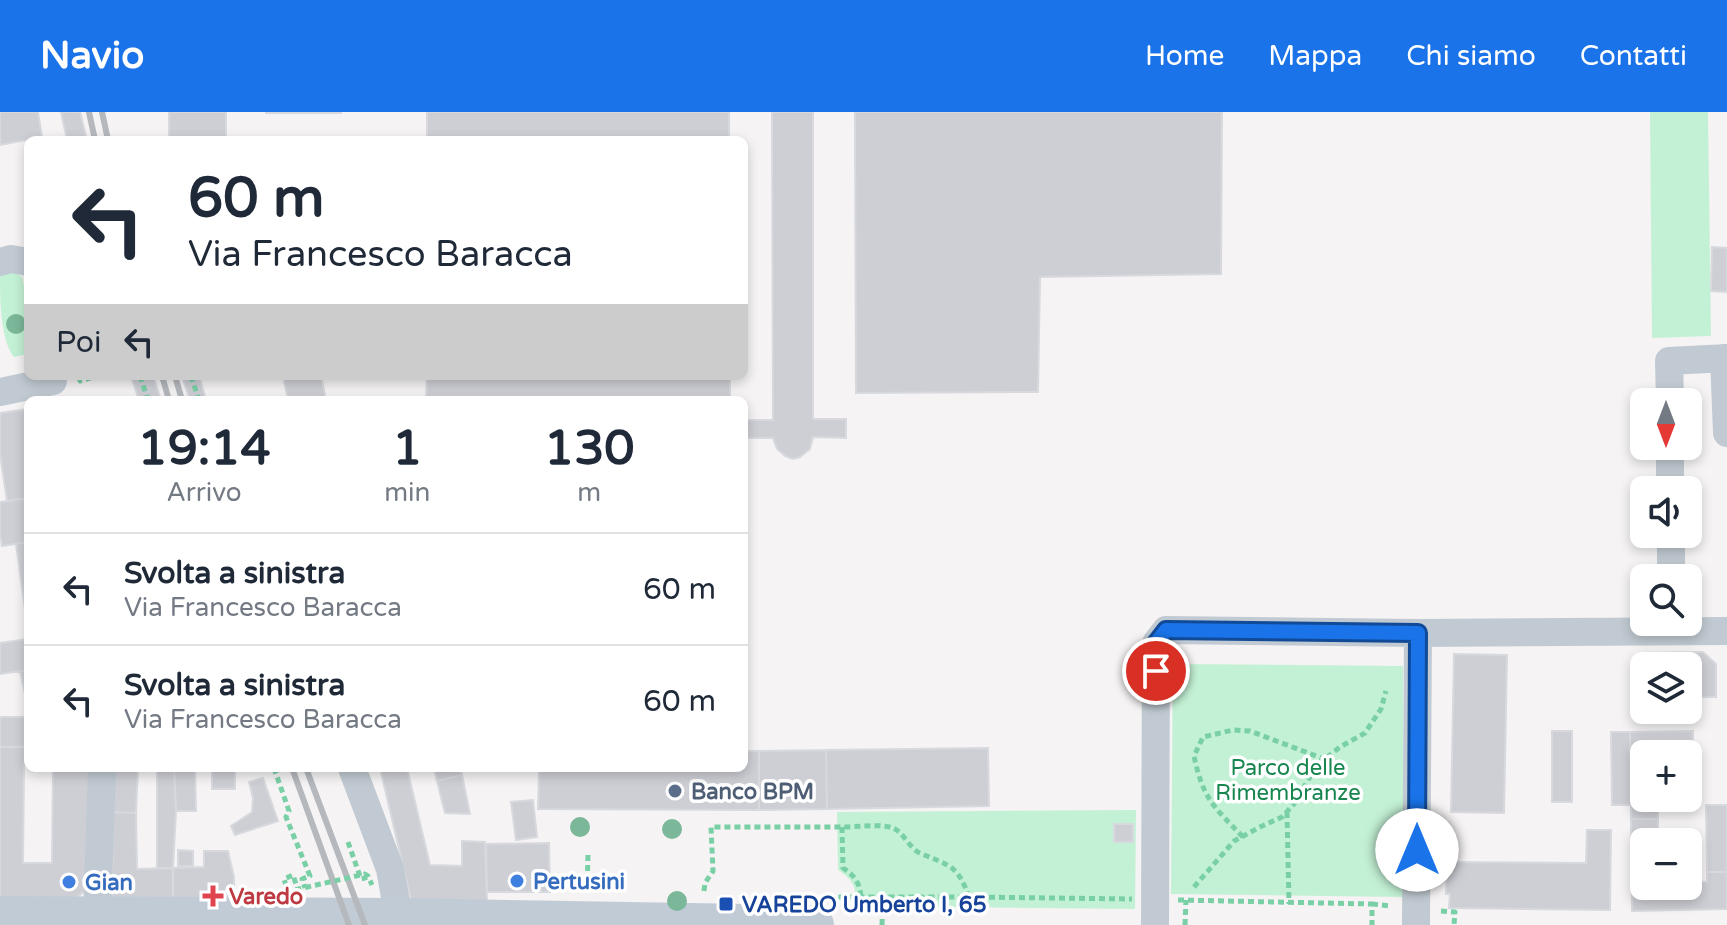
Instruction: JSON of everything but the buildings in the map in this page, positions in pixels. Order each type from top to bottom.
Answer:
[{"type":"street","points":[[0,262],[11,259],[24,261]]},
{"type":"street","points":[[1670,388],[1669,361],[1726,358],[1727,433]]},
{"type":"street","points":[[1,385],[61,384]]},
{"type":"street","points":[[1155,912],[1156,643],[1166,630],[1418,633],[1630,628]]},
{"type":"street","points":[[1702,629],[1727,631]]},
{"type":"street","points":[[1416,925],[1418,633]]},
{"type":"street","points":[[97,916],[102,772]]},
{"type":"street","points":[[354,772],[390,869],[396,902],[394,922]]},
{"type":"street","points":[[0,916],[216,921],[749,924],[817,911]]},
{"type":"path","points":[[1194,887],[1234,841],[1282,817],[1294,804],[1317,765],[1365,733],[1381,709],[1386,691]]},
{"type":"path","points":[[1243,837],[1203,791],[1194,756],[1203,737],[1233,730],[1250,731],[1324,759]]},
{"type":"path","points":[[275,772],[289,811],[286,817],[310,876],[302,879]]},
{"type":"path","points":[[1287,811],[1289,904]]},
{"type":"path","points":[[714,896],[704,896],[705,883],[713,871],[711,827],[890,827],[899,831],[919,853],[937,858],[955,870],[969,897]]},
{"type":"path","points":[[842,827],[843,868],[853,875],[861,897]]},
{"type":"path","points":[[586,896],[588,855]]},
{"type":"path","points":[[297,898],[294,890],[365,874],[372,885]]},
{"type":"path","points":[[817,911],[861,897],[969,897],[1155,912],[1186,900],[1372,904],[1372,925]]},
{"type":"path","points":[[882,925],[883,897]]},
{"type":"path","points":[[1185,925],[1186,900]]},
{"type":"green space","points":[[1650,112],[1708,112],[1711,336],[1652,338]]},
{"type":"green space","points":[[13,271],[22,277],[24,355],[14,357],[6,340],[0,273]]},
{"type":"green space","name":"Parco delle Rimembranze","points":[[1173,664],[1403,666],[1403,897],[1171,894]]},
{"type":"green space","points":[[1136,810],[1135,909],[856,906],[853,885],[838,870],[837,812]]},
{"type":"railway","points":[[89,112],[94,136]]},
{"type":"railway","points":[[102,112],[107,136]]},
{"type":"railway","points":[[163,380],[168,396]]},
{"type":"railway","points":[[176,380],[181,396]]},
{"type":"railway","points":[[293,772],[349,925]]},
{"type":"railway","points":[[308,772],[365,925]]},
{"type":"place","name":"Banco BPM","points":[[675,791]]},
{"type":"place","name":"Pertusini","points":[[517,881]]},
{"type":"place","name":"Gian","points":[[69,882]]},
{"type":"place","name":"Varedo","points":[[213,896]]},
{"type":"place","name":"VAREDO Umberto I, 65","points":[[726,904]]},
{"type":"route","points":[[1156,671],[1156,643],[1166,630],[1418,633],[1417,850]]}]
